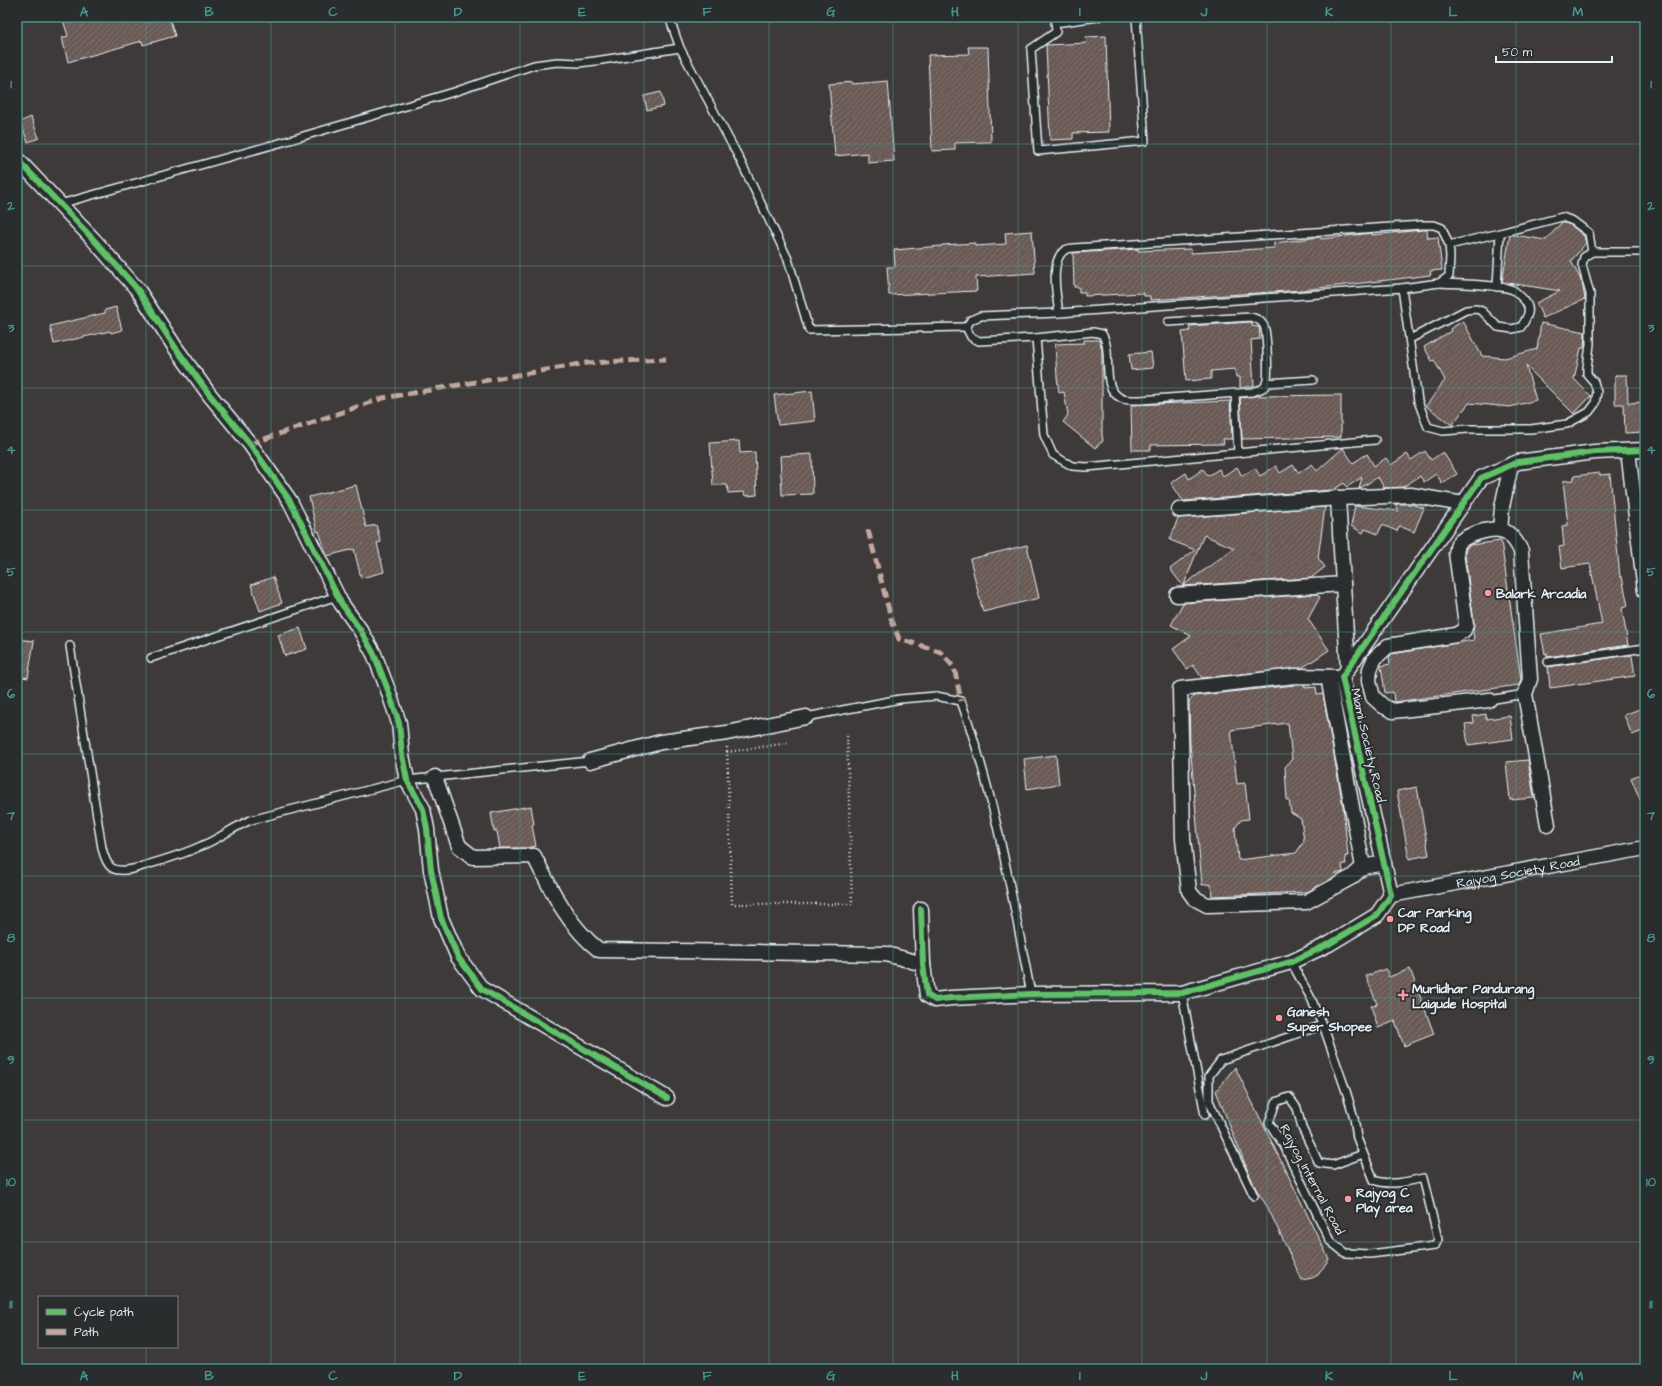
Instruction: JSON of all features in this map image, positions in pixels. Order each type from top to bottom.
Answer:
[{"type":"street","points":[[17,159],[93,239],[138,290],[175,347],[209,394],[250,444],[290,501],[337,596],[361,630],[371,648],[388,690],[399,723],[402,755],[407,780],[423,809],[427,829],[431,870],[441,918],[458,957],[482,989],[667,1098]]},
{"type":"street","points":[[1384,863],[1363,867],[1352,877],[1306,902],[1207,905],[1194,898],[1189,891],[1183,839],[1180,689],[1295,676],[1328,677],[1345,673],[1481,478],[1518,462],[1595,452],[1645,450]]},
{"type":"street","points":[[1628,451],[1645,591]]},
{"type":"street","points":[[1500,530],[1502,507],[1511,465]]},
{"type":"street","points":[[1178,510],[1338,498],[1411,495],[1463,504]]},
{"type":"street","name":"Miami Society Road","points":[[1338,498],[1343,584],[1345,673],[1361,761],[1391,895]]},
{"type":"street","points":[[1489,700],[1394,711],[1382,706],[1373,697],[1369,681],[1370,669],[1374,658],[1388,646],[1456,635],[1464,630],[1466,624],[1457,559],[1458,544],[1463,538],[1485,531],[1500,530],[1514,538],[1521,551],[1530,679],[1526,694],[1548,825]]},
{"type":"street","points":[[1177,595],[1343,584]]},
{"type":"street","points":[[1328,677],[1363,867]]},
{"type":"street","points":[[590,762],[661,742],[727,732],[806,717]]},
{"type":"street","points":[[1344,766],[1361,761]]},
{"type":"street","points":[[435,777],[459,846],[473,856],[534,856],[557,902],[589,942],[599,950],[886,954],[923,964]]},
{"type":"street","name":"Rajyog Society Road","points":[[1391,895],[1645,848]]},
{"type":"street","points":[[922,909],[923,964],[927,995],[935,1000],[1031,994],[1182,993],[1291,962],[1329,944],[1377,915],[1391,895]]},
{"type":"lane","points":[[669,17],[680,48],[738,156],[788,259],[810,330],[966,327]]},
{"type":"lane","points":[[1098,17],[1055,20],[1056,32],[1031,49],[1038,151],[1145,142],[1136,17]]},
{"type":"lane","points":[[60,204],[454,92],[534,65],[556,62],[595,61],[680,48]]},
{"type":"lane","points":[[1449,245],[1562,217],[1572,221],[1589,233],[1592,252]]},
{"type":"lane","points":[[1059,313],[1055,269],[1059,257],[1065,250],[1074,248],[1434,225],[1442,228],[1449,245],[1450,256],[1449,276],[1439,283]]},
{"type":"lane","points":[[1497,287],[1500,233]]},
{"type":"lane","points":[[1402,288],[1418,401],[1428,426],[1443,431],[1468,428],[1525,429],[1567,424],[1589,412],[1595,404],[1597,392],[1594,382],[1588,374],[1586,368],[1590,344],[1590,294],[1582,265],[1584,257],[1592,252],[1645,252]]},
{"type":"lane","points":[[966,327],[970,320],[980,316],[1059,313],[1402,288],[1439,283],[1497,287],[1513,290],[1527,302],[1529,309],[1527,318],[1521,327],[1512,329],[1498,327],[1482,311],[1476,309],[1466,310],[1410,339]]},
{"type":"lane","points":[[966,327],[971,337],[979,341],[1036,338],[1093,332],[1102,334],[1107,341],[1109,382],[1113,393],[1122,399],[1140,400],[1252,392],[1263,388],[1266,384],[1268,375],[1265,328],[1259,319],[1252,317],[1168,322]]},
{"type":"lane","points":[[1036,338],[1044,435],[1053,454],[1072,466],[1087,467],[1375,440]]},
{"type":"lane","points":[[1266,384],[1314,380]]},
{"type":"lane","points":[[1235,393],[1238,453]]},
{"type":"lane","points":[[151,658],[337,596]]},
{"type":"lane","points":[[70,646],[102,848],[108,865],[114,870],[123,871],[133,869],[200,847],[220,838],[241,824],[250,820],[407,780],[590,762]]},
{"type":"lane","points":[[1548,662],[1645,648]]},
{"type":"lane","points":[[1489,700],[1526,694]]},
{"type":"lane","points":[[806,717],[900,699],[936,696],[961,701],[997,823],[1031,994]]},
{"type":"lane","name":"Rajyog Internal Road","points":[[1291,962],[1312,1000],[1323,1025],[1347,1094],[1354,1118],[1357,1138],[1374,1180],[1382,1183],[1396,1183],[1423,1178],[1438,1239],[1435,1246],[1364,1254],[1345,1253],[1330,1241],[1284,1146],[1269,1122],[1276,1102],[1289,1097],[1297,1108],[1302,1128],[1319,1163],[1333,1165],[1363,1154]]},
{"type":"lane","points":[[1182,993],[1205,1115]]},
{"type":"lane","points":[[1254,1196],[1209,1101],[1209,1076],[1221,1060],[1323,1025]]},
{"type":"path","points":[[727,732],[732,904],[852,904],[847,733]]},
{"type":"path","points":[[728,752],[788,743]]},
{"type":"building","points":[[62,17],[169,17],[175,36],[143,45],[142,41],[68,62],[62,38],[68,36]]},
{"type":"building","points":[[1106,36],[1109,132],[1073,133],[1073,139],[1050,140],[1046,45],[1087,43],[1086,37]]},
{"type":"building","points":[[968,47],[988,47],[991,142],[955,143],[955,150],[932,151],[928,55],[969,54]]},
{"type":"building","points":[[888,81],[894,161],[868,163],[868,153],[835,156],[829,84]]},
{"type":"building","points":[[661,92],[664,106],[647,110],[644,96]]},
{"type":"building","points":[[31,117],[39,138],[28,142],[20,122]]},
{"type":"building","points":[[1562,222],[1571,225],[1584,236],[1586,243],[1571,261],[1582,282],[1585,299],[1543,318],[1536,303],[1560,291],[1502,282],[1510,235],[1546,240]]},
{"type":"building","points":[[1427,230],[1428,238],[1438,237],[1442,270],[1430,271],[1431,275],[1302,290],[1150,300],[1150,296],[1144,296],[1144,293],[1085,296],[1085,292],[1079,292],[1079,287],[1074,287],[1073,253],[1138,249],[1138,251],[1191,249],[1191,253],[1274,248],[1274,243],[1320,237],[1321,239],[1372,233],[1372,235]]},
{"type":"building","points":[[1032,231],[1035,273],[976,277],[977,291],[889,295],[887,267],[895,267],[894,250],[975,243],[975,246],[1006,244],[1005,233]]},
{"type":"building","points":[[116,307],[122,330],[111,333],[110,331],[54,344],[50,326],[105,313],[105,310]]},
{"type":"building","points":[[1463,321],[1482,356],[1505,358],[1537,349],[1541,323],[1585,332],[1584,348],[1581,348],[1574,379],[1591,396],[1574,414],[1526,366],[1536,400],[1510,407],[1469,403],[1452,425],[1426,406],[1445,380],[1434,360],[1432,361],[1424,347],[1451,331],[1450,329]]},
{"type":"building","points":[[1252,323],[1252,326],[1259,327],[1260,339],[1251,340],[1254,386],[1240,388],[1240,377],[1236,377],[1235,369],[1211,371],[1211,379],[1186,381],[1182,332],[1190,331],[1189,326]]},
{"type":"building","points":[[1084,340],[1099,340],[1102,349],[1103,441],[1095,448],[1063,422],[1068,415],[1064,392],[1059,393],[1057,377],[1055,344],[1084,343]]},
{"type":"building","points":[[1151,352],[1153,368],[1131,370],[1129,354]]},
{"type":"building","points":[[1615,375],[1627,375],[1628,403],[1645,402],[1645,432],[1625,433],[1624,404],[1615,404]]},
{"type":"building","points":[[812,391],[815,421],[778,425],[774,395]]},
{"type":"building","points":[[1341,395],[1341,437],[1242,439],[1240,398],[1255,396]]},
{"type":"building","points":[[1230,401],[1232,439],[1223,439],[1224,444],[1151,445],[1151,450],[1132,450],[1131,405]]},
{"type":"building","points":[[739,441],[740,453],[755,452],[757,495],[745,496],[744,492],[728,493],[727,485],[713,485],[710,443]]},
{"type":"building","points":[[1343,448],[1353,463],[1367,454],[1374,466],[1386,458],[1391,465],[1407,454],[1411,460],[1425,451],[1431,460],[1443,452],[1457,474],[1442,483],[1436,474],[1424,482],[1420,476],[1403,487],[1384,488],[1378,477],[1359,489],[1362,477],[1347,487],[1344,483],[1333,490],[1183,501],[1171,483],[1186,473],[1189,479],[1203,469],[1208,476],[1219,469],[1223,476],[1237,467],[1242,476],[1255,468],[1260,476],[1276,466],[1280,473],[1293,465],[1299,473],[1312,464],[1317,471]]},
{"type":"building","points":[[812,454],[813,494],[782,495],[780,456]]},
{"type":"building","points":[[1600,473],[1600,475],[1610,474],[1620,577],[1622,577],[1628,606],[1622,608],[1628,645],[1547,657],[1541,634],[1602,624],[1590,564],[1562,568],[1559,547],[1564,546],[1562,526],[1568,525],[1563,481],[1574,480],[1574,476]]},
{"type":"building","points":[[356,485],[366,527],[376,525],[381,542],[377,543],[384,572],[361,578],[354,549],[327,556],[319,531],[317,532],[309,497]]},
{"type":"building","points":[[1395,504],[1410,504],[1424,508],[1414,532],[1399,526],[1397,531],[1382,525],[1378,534],[1365,529],[1363,533],[1351,526],[1355,506],[1399,511]]},
{"type":"building","points":[[1325,507],[1318,558],[1325,567],[1311,578],[1183,586],[1170,569],[1195,550],[1170,540],[1178,518]],"holes":[[[1204,535],[1234,548],[1184,585]]]},
{"type":"building","name":"Balark Arcadia","points":[[1501,541],[1521,679],[1519,685],[1394,702],[1393,692],[1385,693],[1381,666],[1390,664],[1389,657],[1392,654],[1474,640],[1474,623],[1465,554],[1466,548],[1470,545]]},
{"type":"building","points":[[1027,545],[1039,598],[983,612],[970,559]]},
{"type":"building","points":[[273,577],[282,603],[260,611],[251,585]]},
{"type":"building","points":[[1316,594],[1320,597],[1308,619],[1329,650],[1302,668],[1202,678],[1193,665],[1187,669],[1173,649],[1191,636],[1171,625],[1183,603]]},
{"type":"building","points":[[300,628],[307,649],[285,656],[278,635]]},
{"type":"building","points":[[17,639],[34,641],[28,678],[17,676]]},
{"type":"building","points":[[1630,655],[1632,656],[1635,676],[1550,688],[1548,667]]},
{"type":"building","points":[[1295,685],[1305,685],[1305,688],[1316,687],[1317,695],[1323,694],[1343,806],[1348,856],[1345,856],[1346,864],[1342,864],[1343,872],[1334,874],[1335,877],[1307,892],[1212,896],[1211,884],[1202,885],[1190,743],[1189,702],[1194,696]],"holes":[[[1288,723],[1292,759],[1285,767],[1287,801],[1289,800],[1291,813],[1301,819],[1304,841],[1296,853],[1238,860],[1235,828],[1241,820],[1249,819],[1245,783],[1237,784],[1231,730]]]},
{"type":"building","points":[[1645,707],[1645,730],[1632,735],[1624,715]]},
{"type":"building","points":[[1486,714],[1486,719],[1510,716],[1513,739],[1468,745],[1465,724],[1474,723],[1473,716]]},
{"type":"building","points":[[1056,755],[1059,784],[1027,789],[1024,759]]},
{"type":"building","points":[[1528,760],[1534,798],[1510,800],[1506,762]]},
{"type":"building","points":[[1645,772],[1645,811],[1631,778]]},
{"type":"building","points":[[1417,787],[1429,855],[1409,859],[1397,791]]},
{"type":"building","points":[[531,806],[534,824],[532,825],[536,846],[527,848],[500,848],[497,831],[494,831],[491,813]]},
{"type":"building","points":[[1386,969],[1389,977],[1410,969],[1434,1034],[1404,1046],[1395,1021],[1378,1028],[1371,1006],[1377,1004],[1366,976]]},
{"type":"building","points":[[1235,1067],[1329,1259],[1318,1275],[1312,1278],[1302,1280],[1268,1208],[1256,1189],[1216,1091]]},
{"type":"marked path","points":[[250,444],[383,398],[587,363],[666,359]]},
{"type":"marked path","points":[[868,530],[891,618],[899,639],[939,651],[954,667],[961,701]]},
{"type":"cycle path","points":[[17,159],[93,239],[138,290],[175,347],[209,394],[250,444],[290,501],[341,603],[361,631],[374,654],[388,690],[399,723],[402,755],[407,780],[423,809],[427,829],[431,870],[441,918],[458,957],[482,989],[667,1098]]},
{"type":"cycle path","points":[[921,909],[923,964],[927,995],[935,1000],[1031,994],[1182,993],[1291,962],[1329,944],[1377,915],[1391,895],[1342,677],[1481,478],[1518,462],[1595,452],[1645,450]]},
{"type":"place","name":"Balark Arcadia","points":[[1488,593]]},
{"type":"place","name":"Car Parking DP Road","points":[[1390,919]]},
{"type":"place","name":"Murlidhar Pandurang Laigude Hospital","points":[[1403,995]]},
{"type":"place","name":"Ganesh Super Shopee","points":[[1279,1018]]},
{"type":"place","name":"Rajyog C Play area","points":[[1348,1199]]}]
